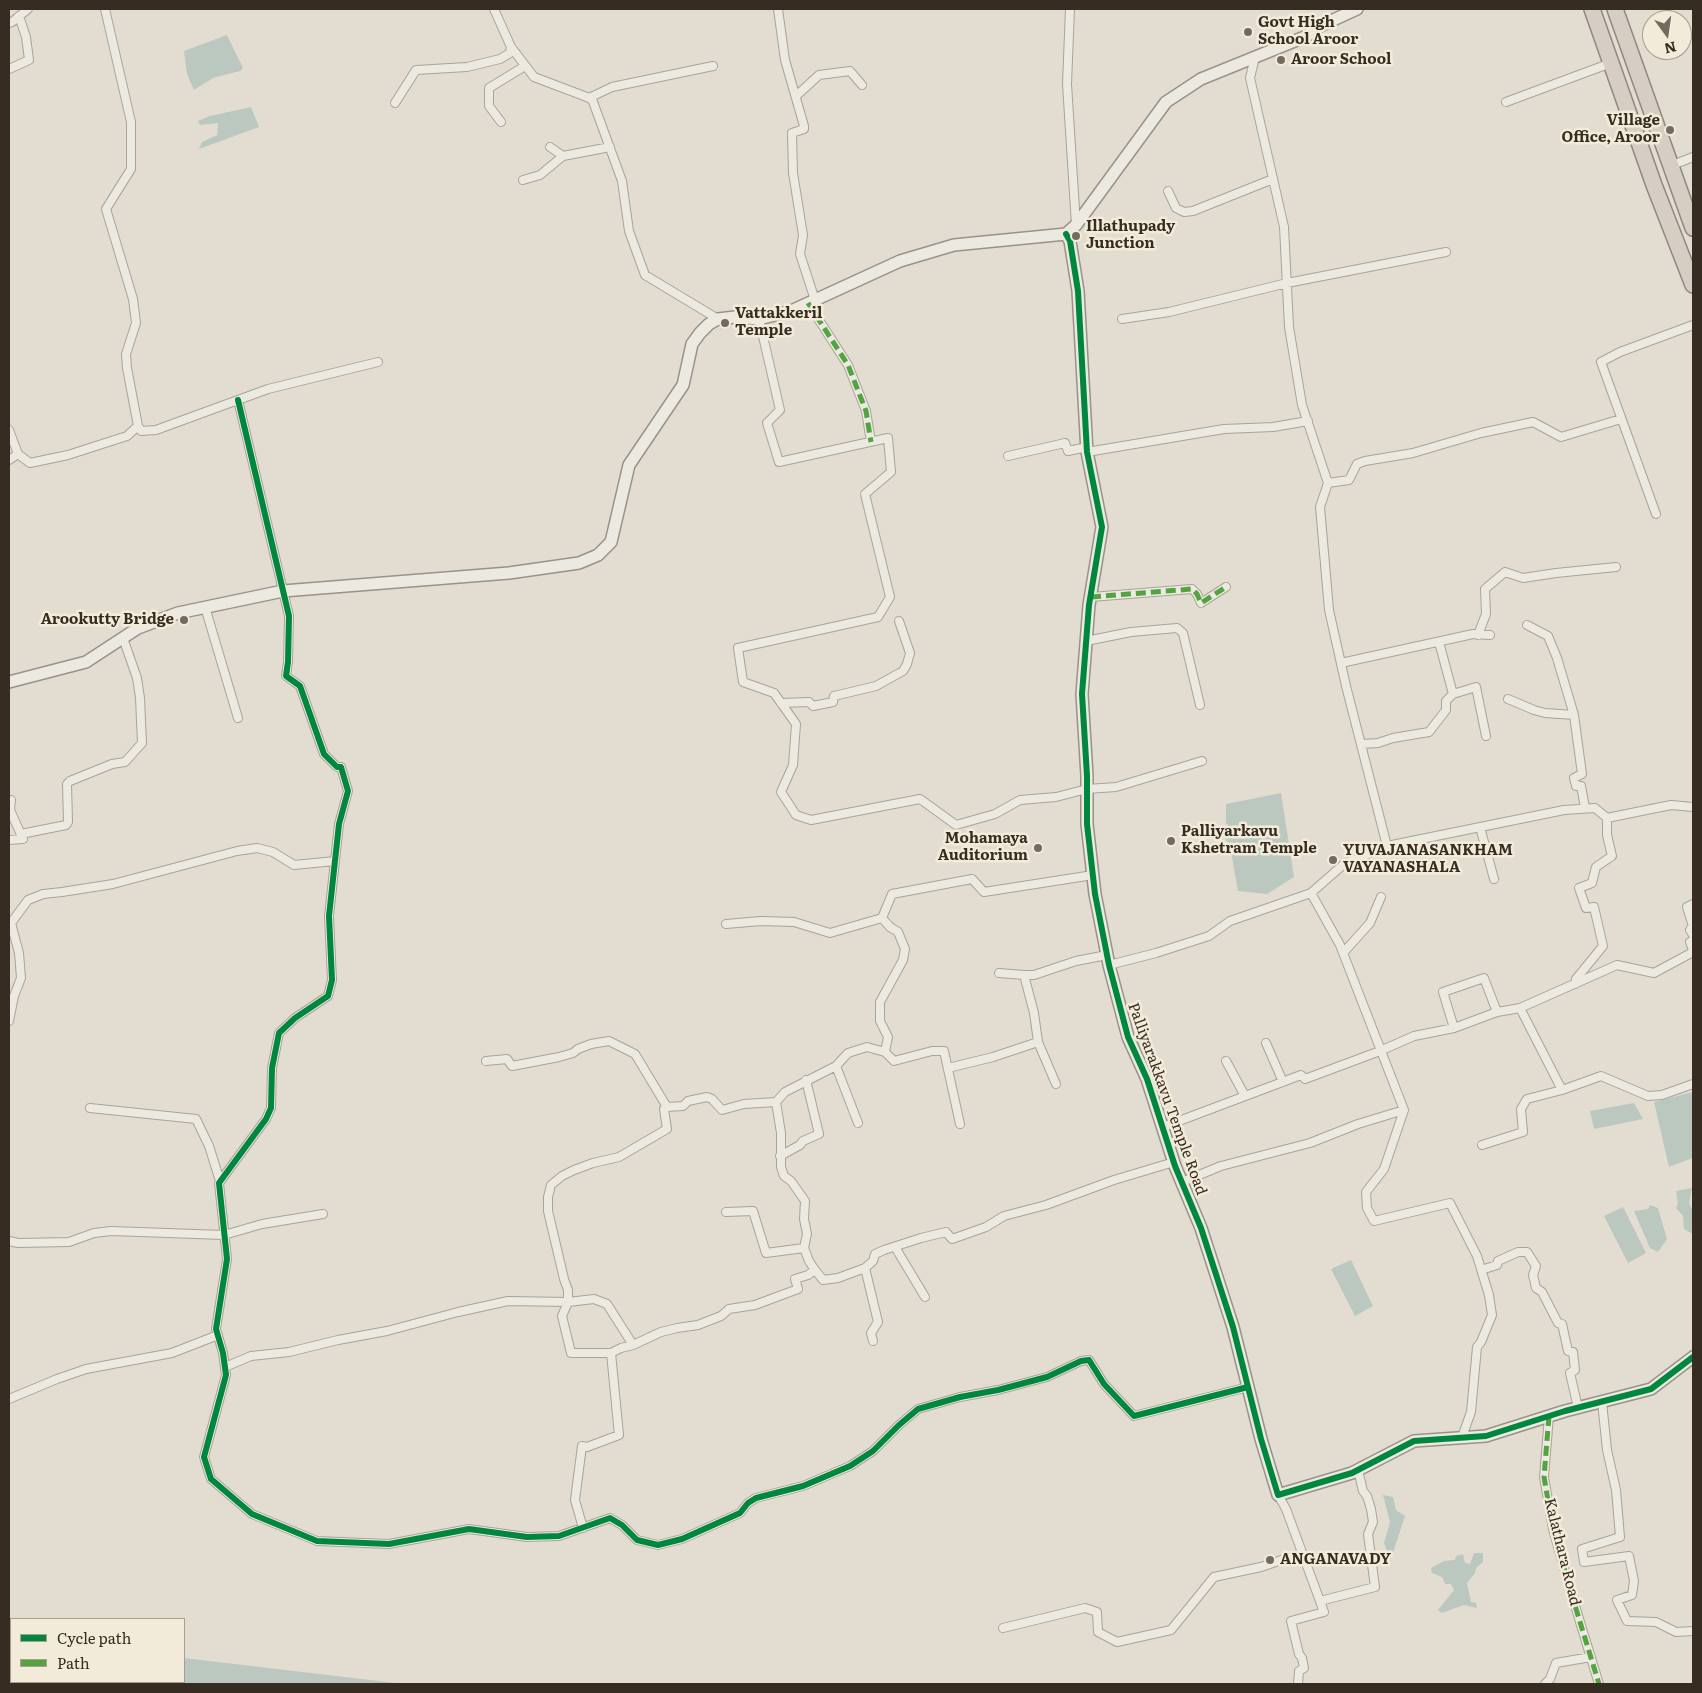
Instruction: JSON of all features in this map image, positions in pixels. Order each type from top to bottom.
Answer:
[{"type":"highway","points":[[1592,9],[1654,185],[1693,285]]},
{"type":"highway","points":[[1615,9],[1693,228]]},
{"type":"street","points":[[9,23],[28,9]]},
{"type":"street","points":[[106,9],[130,122],[132,168],[106,210],[133,299],[136,323],[126,354],[138,426],[142,431],[156,430],[268,389],[378,362]]},
{"type":"street","points":[[494,9],[511,47],[534,77],[592,99],[622,181],[629,231],[645,275],[718,319]]},
{"type":"street","points":[[778,9],[785,60],[804,126],[804,129],[792,133],[793,174],[803,235],[800,254],[811,302],[848,365],[866,411],[871,442]]},
{"type":"street","points":[[1070,9],[1067,84],[1076,226]]},
{"type":"street","points":[[9,682],[86,662],[138,628],[178,612],[283,591],[509,572],[579,563],[598,555],[611,542],[629,465],[683,385],[692,344],[704,328],[718,319],[735,317],[759,319],[791,311],[900,262],[954,245],[1066,234],[1076,226],[1166,102],[1201,79],[1307,36],[1318,27],[1357,9]]},
{"type":"street","points":[[9,69],[29,60],[26,37],[19,16]]},
{"type":"street","points":[[395,103],[416,70],[467,68],[500,59],[510,53],[511,47]]},
{"type":"street","points":[[1255,57],[1250,78],[1284,227],[1289,327],[1302,405],[1328,482],[1320,507],[1329,610],[1387,846]]},
{"type":"street","points":[[1506,102],[1610,63]]},
{"type":"street","points":[[501,122],[489,106],[489,88],[525,66]]},
{"type":"street","points":[[589,98],[612,87],[713,66]]},
{"type":"street","points":[[796,96],[819,75],[850,71],[862,85]]},
{"type":"street","points":[[550,147],[563,156]]},
{"type":"street","points":[[523,180],[540,174],[563,156],[610,147]]},
{"type":"street","points":[[1670,166],[1693,157]]},
{"type":"street","points":[[1168,191],[1176,208],[1184,212],[1273,179]]},
{"type":"street","name":"Palliyarakkavu Temple Road","points":[[1066,234],[1070,241],[1078,290],[1087,450],[1102,526],[1090,597],[1082,694],[1087,824],[1093,875],[1108,960],[1128,1037],[1147,1079],[1174,1162],[1201,1228],[1234,1327],[1261,1439],[1278,1494]]},
{"type":"street","points":[[1122,319],[1169,312],[1287,283],[1446,252]]},
{"type":"street","points":[[759,319],[780,410],[767,423],[779,462],[888,438],[891,472],[865,494],[890,597],[878,617],[738,648],[743,682],[774,693],[796,724],[793,765],[781,792],[796,815],[810,820],[920,799],[956,825],[995,814],[1020,800],[1056,797],[1087,789],[1116,787],[1202,761]]},
{"type":"street","points":[[1656,514],[1601,362],[1620,352],[1693,325]]},
{"type":"street","points":[[220,1181],[266,1119],[271,1108],[272,1068],[279,1033],[294,1018],[328,996],[332,980],[329,916],[339,824],[348,791],[341,767],[337,767],[324,754],[300,686],[286,676],[289,616],[238,400]]},
{"type":"street","points":[[1328,482],[1349,480],[1357,464],[1413,453],[1482,433],[1534,422],[1561,437],[1621,419]]},
{"type":"street","points":[[1008,456],[1065,443],[1068,451],[1087,450],[1224,429],[1273,427],[1308,421]]},
{"type":"street","points":[[9,430],[18,454],[30,463],[68,455],[127,436],[138,426]]},
{"type":"street","points":[[9,460],[18,454]]},
{"type":"street","points":[[1478,634],[1486,614],[1485,588],[1505,572],[1523,578],[1616,567]]},
{"type":"street","points":[[1090,597],[1192,589],[1197,594],[1201,603],[1226,587]]},
{"type":"street","points":[[205,607],[238,718]]},
{"type":"street","points":[[781,703],[808,702],[813,706],[833,702],[834,696],[876,686],[903,672],[910,653],[899,621]]},
{"type":"street","points":[[1527,625],[1548,636],[1557,658],[1574,715],[1582,774],[1574,778],[1576,786],[1581,786],[1585,808]]},
{"type":"street","points":[[1086,641],[1131,632],[1176,628],[1183,633],[1200,705]]},
{"type":"street","points":[[1341,663],[1478,634],[1490,635]]},
{"type":"street","points":[[20,834],[66,825],[68,822],[67,784],[70,781],[112,764],[125,762],[142,743],[137,678],[123,638]]},
{"type":"street","points":[[1439,642],[1453,694]]},
{"type":"street","points":[[1362,744],[1378,743],[1393,738],[1429,732],[1446,710],[1446,701],[1453,694],[1476,687],[1486,736]]},
{"type":"street","points":[[1508,699],[1545,713],[1574,715]]},
{"type":"street","points":[[9,800],[11,800],[10,810],[22,839],[9,840]]},
{"type":"street","points":[[1606,818],[1671,805],[1693,807]]},
{"type":"street","points":[[999,973],[1034,974],[1076,962],[1108,960],[1156,953],[1209,936],[1230,921],[1311,893],[1344,864],[1387,846],[1564,810],[1594,808],[1606,818],[1607,835],[1612,856],[1596,867],[1592,883],[1579,888],[1586,908],[1594,907],[1602,946],[1576,979],[1575,984]]},
{"type":"street","points":[[1480,827],[1494,879]]},
{"type":"street","points":[[9,1021],[14,996],[21,978],[18,953],[10,921],[28,900],[43,894],[113,884],[237,851],[257,848],[273,852],[294,865],[335,861]]},
{"type":"street","points":[[882,918],[892,894],[972,880],[984,892],[1093,875]]},
{"type":"street","points":[[1311,893],[1343,953],[1404,1110],[1384,1169],[1366,1192],[1367,1208],[1374,1221],[1450,1203],[1477,1256],[1489,1295],[1492,1315],[1477,1347],[1470,1412],[1462,1437]]},
{"type":"street","points":[[1343,953],[1370,923],[1381,897]]},
{"type":"street","points":[[1693,904],[1687,907],[1693,926],[1690,930],[1693,935]]},
{"type":"street","points":[[726,924],[761,921],[794,922],[830,933],[882,918]]},
{"type":"street","points":[[882,918],[898,932],[905,949],[903,960],[880,1002],[880,1021],[888,1036],[885,1052]]},
{"type":"street","points":[[1163,1127],[1301,1075],[1304,1079],[1380,1051],[1414,1036],[1454,1028],[1497,1012],[1520,1008],[1617,965],[1654,973],[1693,951],[1690,942],[1693,940]]},
{"type":"street","points":[[1024,975],[1034,1013],[1038,1042],[1056,1084]]},
{"type":"street","points":[[1454,1028],[1442,992],[1484,978],[1497,1012]]},
{"type":"street","points":[[1520,1008],[1562,1090]]},
{"type":"street","points":[[486,1061],[507,1059],[512,1066],[534,1060],[559,1057],[591,1044],[609,1041],[634,1054],[666,1108],[664,1109],[667,1129],[619,1157],[574,1170],[562,1176],[551,1185],[548,1197],[548,1212],[568,1290],[568,1302],[562,1316],[571,1352],[611,1353],[661,1332],[698,1325],[721,1316],[729,1310],[755,1305],[798,1289],[795,1279],[808,1275],[815,1270]]},
{"type":"street","points":[[948,1068],[993,1057],[1038,1042]]},
{"type":"street","points":[[1266,1043],[1283,1082]]},
{"type":"street","points":[[666,1108],[683,1106],[688,1101],[707,1097],[712,1099],[722,1110],[744,1104],[776,1102],[785,1092],[836,1066],[848,1053],[867,1047],[885,1052],[894,1061],[932,1051],[944,1051],[960,1124]]},
{"type":"street","points":[[1226,1061],[1245,1096]]},
{"type":"street","points":[[836,1066],[858,1123]]},
{"type":"street","points":[[1482,1145],[1523,1132],[1522,1109],[1527,1099],[1562,1090],[1601,1076],[1648,1096],[1662,1096],[1693,1084]]},
{"type":"street","points":[[780,1156],[800,1145],[803,1140],[819,1134],[806,1080]]},
{"type":"street","points":[[776,1102],[782,1132],[781,1167],[784,1176],[791,1181],[805,1201],[804,1219],[808,1234],[804,1248],[809,1261],[823,1280],[838,1278],[865,1268],[873,1260],[875,1254],[921,1238],[946,1232],[952,1239],[986,1227],[1004,1216],[1046,1205],[1114,1180],[1174,1162]]},
{"type":"street","points":[[90,1108],[196,1118],[209,1146],[220,1181],[227,1258],[216,1329],[223,1353],[226,1375],[204,1457],[211,1479],[252,1514],[317,1541],[390,1544],[469,1529],[527,1536],[559,1536],[610,1518],[622,1525],[637,1540],[658,1545],[682,1539],[740,1513],[748,1503],[756,1498],[804,1486],[850,1466],[874,1451],[899,1425],[918,1409],[960,1397],[998,1390],[1047,1377],[1081,1360],[1089,1360],[1104,1384],[1134,1416],[1248,1387]]},
{"type":"street","points":[[1182,1182],[1221,1166],[1310,1143],[1358,1124],[1404,1110]]},
{"type":"street","points":[[726,1212],[753,1211],[766,1253],[804,1248]]},
{"type":"street","points":[[9,1242],[70,1242],[94,1233],[111,1230],[224,1234],[262,1224],[323,1214]]},
{"type":"street","points":[[895,1247],[925,1297]]},
{"type":"street","points":[[1481,1270],[1497,1266],[1498,1260],[1518,1252],[1527,1252],[1536,1266],[1533,1275],[1536,1288],[1542,1292],[1558,1323],[1562,1324],[1568,1352],[1572,1352],[1576,1370],[1570,1373],[1578,1408]]},
{"type":"street","points":[[865,1268],[878,1322],[871,1333],[874,1341]]},
{"type":"street","points":[[225,1367],[251,1356],[289,1352],[508,1301],[568,1302],[594,1299],[607,1304],[633,1345]]},
{"type":"street","points":[[9,1399],[86,1369],[172,1353],[218,1335]]},
{"type":"street","points":[[583,1528],[576,1500],[582,1446],[619,1435],[611,1353]]},
{"type":"street","points":[[1298,1684],[1299,1671],[1304,1669],[1291,1621],[1324,1612],[1286,1508],[1278,1494],[1358,1470],[1414,1441],[1486,1436],[1549,1416],[1651,1389],[1693,1357]]},
{"type":"street","points":[[1602,1402],[1607,1450],[1616,1490],[1620,1537],[1582,1549],[1584,1562],[1629,1556],[1634,1581],[1632,1595],[1617,1600],[1627,1621],[1656,1622],[1676,1632],[1693,1631]]},
{"type":"street","name":"Kalathara Road","points":[[1549,1416],[1544,1477],[1553,1529],[1599,1684]]},
{"type":"street","points":[[1320,1601],[1375,1587],[1368,1534],[1373,1522],[1371,1508],[1367,1496],[1363,1492],[1358,1470]]},
{"type":"street","points":[[1003,1628],[1085,1608],[1097,1612],[1098,1632],[1116,1642],[1171,1630],[1214,1577],[1261,1567],[1302,1553]]},
{"type":"street","points":[[1544,1684],[1550,1679],[1556,1663],[1591,1658]]},
{"type":"shaded area","points":[[227,35],[243,68],[240,71],[213,78],[194,90],[187,74],[184,51]]},
{"type":"shaded area","points":[[251,107],[259,127],[199,149],[202,142],[217,135],[218,123],[200,125],[198,121],[210,116]]},
{"type":"shaded area","points":[[1281,793],[1294,877],[1267,894],[1238,891],[1230,846],[1223,835],[1230,828],[1226,823],[1226,804]]},
{"type":"shaded area","points":[[1693,1092],[1693,1158],[1669,1167],[1654,1102]]},
{"type":"shaded area","points":[[1634,1103],[1643,1119],[1594,1129],[1590,1111]]},
{"type":"shaded area","points":[[1692,1188],[1689,1203],[1693,1211],[1693,1234],[1684,1229],[1683,1216],[1676,1208],[1678,1203],[1676,1191]]},
{"type":"shaded area","points":[[1650,1205],[1658,1208],[1667,1239],[1658,1252],[1650,1248],[1634,1211],[1648,1209]]},
{"type":"shaded area","points":[[1623,1207],[1646,1253],[1628,1263],[1604,1216]]},
{"type":"shaded area","points":[[1351,1260],[1373,1306],[1355,1316],[1331,1269]]},
{"type":"shaded area","points":[[1383,1495],[1393,1497],[1396,1510],[1405,1516],[1392,1556],[1387,1551],[1384,1543],[1390,1522]]},
{"type":"shaded area","points":[[1474,1553],[1483,1553],[1483,1562],[1476,1568],[1475,1573],[1467,1583],[1471,1602],[1476,1603],[1477,1608],[1464,1605],[1442,1613],[1438,1610],[1454,1590],[1451,1584],[1445,1584],[1442,1577],[1432,1573],[1431,1568],[1444,1561],[1455,1560],[1456,1556],[1463,1554],[1465,1563],[1470,1564]]},
{"type":"shaded area","points":[[9,1624],[10,1683],[185,1683],[185,1658],[404,1684],[9,1684]]},
{"type":"marked path","points":[[808,303],[848,365],[866,411],[871,442]]},
{"type":"marked path","points":[[1091,597],[1192,589],[1197,594],[1201,603],[1226,587]]},
{"type":"marked path","points":[[1549,1416],[1544,1477],[1553,1529],[1599,1684]]},
{"type":"cycle path","points":[[1066,234],[1070,241],[1078,291],[1087,452],[1102,527],[1089,605],[1082,694],[1087,776],[1087,824],[1095,894],[1109,965],[1128,1037],[1147,1079],[1175,1166],[1201,1228],[1233,1327],[1261,1439],[1278,1495],[1352,1473],[1414,1441],[1486,1436],[1565,1411],[1651,1389],[1693,1357]]},
{"type":"cycle path","points":[[238,400],[289,616],[286,676],[300,686],[324,754],[337,767],[341,767],[348,791],[339,824],[329,916],[332,980],[328,996],[295,1018],[279,1033],[272,1068],[271,1108],[266,1119],[219,1183],[227,1259],[216,1329],[223,1353],[226,1375],[204,1457],[211,1479],[252,1514],[317,1541],[389,1544],[469,1529],[527,1537],[559,1536],[610,1518],[622,1525],[637,1540],[658,1545],[682,1539],[740,1513],[748,1503],[756,1498],[803,1486],[850,1466],[873,1451],[918,1409],[960,1397],[998,1390],[1047,1377],[1081,1361],[1089,1360],[1104,1384],[1134,1416],[1248,1387]]},
{"type":"place","name":"Govt High School Aroor","points":[[1248,32]]},
{"type":"place","name":"Aroor School","points":[[1281,60]]},
{"type":"place","name":"Village Office, Aroor","points":[[1670,130]]},
{"type":"place","name":"Illathupady Junction","points":[[1076,236]]},
{"type":"place","name":"Vattakkeril Temple","points":[[725,323]]},
{"type":"place","name":"Arookutty Bridge","points":[[184,620]]},
{"type":"place","name":"Palliyarkavu Kshetram Temple","points":[[1171,841]]},
{"type":"place","name":"Mohamaya Auditorium","points":[[1038,848]]},
{"type":"place","name":"YUVAJANASANKHAM VAYANASHALA","points":[[1333,860]]},
{"type":"place","name":"ANGANAVADY","points":[[1270,1560]]}]
